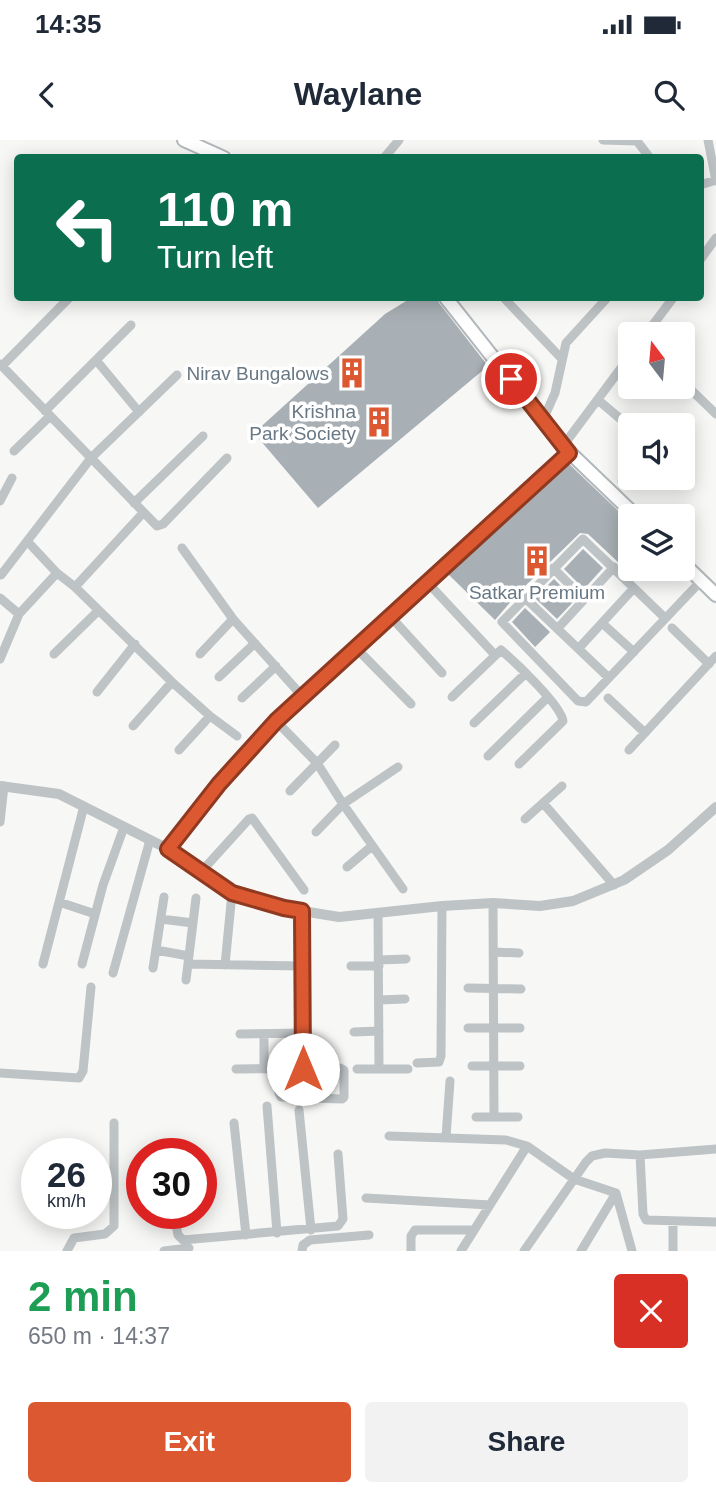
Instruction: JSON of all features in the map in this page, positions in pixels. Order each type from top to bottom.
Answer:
[{"type":"main road","points":[[184,140],[215,154]]},
{"type":"main road","points":[[448,301],[566,449],[623,504]]},
{"type":"main road","points":[[695,575],[716,595]]},
{"type":"street","points":[[387,154],[399,140]]},
{"type":"street","points":[[603,140],[635,140],[647,154]]},
{"type":"street","points":[[708,140],[716,181]]},
{"type":"street","points":[[704,254],[716,238]]},
{"type":"street","points":[[0,380],[3,367],[66,301]]},
{"type":"street","points":[[507,301],[562,359]]},
{"type":"street","points":[[542,420],[555,393],[570,337],[604,301]]},
{"type":"street","points":[[655,322],[671,301]]},
{"type":"street","points":[[14,452],[131,325]]},
{"type":"street","points":[[96,360],[139,412]]},
{"type":"street","points":[[3,367],[155,525],[163,524],[227,458]]},
{"type":"street","points":[[168,849],[219,784],[276,721],[428,583],[566,449],[618,372]]},
{"type":"street","points":[[0,575],[91,458],[177,375]]},
{"type":"street","points":[[695,394],[716,414]]},
{"type":"street","points":[[598,400],[618,417]]},
{"type":"street","points":[[134,503],[203,436]]},
{"type":"street","points":[[0,501],[12,478]]},
{"type":"street","points":[[75,587],[143,513]]},
{"type":"street","points":[[666,618],[583,539],[503,618],[504,626],[578,701],[586,702],[634,652],[701,581]]},
{"type":"street","points":[[27,541],[172,682],[237,736]]},
{"type":"street","points":[[182,548],[233,619],[303,697]]},
{"type":"street","points":[[558,628],[614,567]]},
{"type":"street","points":[[552,568],[584,599]]},
{"type":"street","points":[[0,659],[19,614],[57,573]]},
{"type":"street","points":[[428,583],[495,655]]},
{"type":"street","points":[[579,648],[634,588]]},
{"type":"street","points":[[524,597],[609,678]]},
{"type":"street","points":[[0,598],[19,614]]},
{"type":"street","points":[[54,654],[97,611]]},
{"type":"street","points":[[391,617],[443,673]]},
{"type":"street","points":[[200,654],[233,619]]},
{"type":"street","points":[[602,623],[634,652]]},
{"type":"street","points":[[629,750],[713,660],[672,628]]},
{"type":"street","points":[[219,677],[255,643]]},
{"type":"street","points":[[97,692],[135,644]]},
{"type":"street","points":[[357,649],[411,704]]},
{"type":"street","points":[[452,697],[501,650],[526,673],[564,717],[519,764]]},
{"type":"street","points":[[242,698],[276,666]]},
{"type":"street","points":[[474,723],[526,673]]},
{"type":"street","points":[[132,726],[172,682]]},
{"type":"street","points":[[488,756],[548,697]]},
{"type":"street","points":[[608,698],[645,733]]},
{"type":"street","points":[[179,750],[210,716]]},
{"type":"street","points":[[276,721],[317,763],[403,889]]},
{"type":"street","points":[[289,791],[335,745]]},
{"type":"street","points":[[316,832],[343,804],[398,767]]},
{"type":"street","points":[[0,822],[2,786],[59,794],[168,849],[232,893],[284,908],[339,917],[442,906],[540,906],[573,901],[614,885],[668,850],[716,807]]},
{"type":"street","points":[[525,819],[562,786]]},
{"type":"street","points":[[543,803],[614,885]]},
{"type":"street","points":[[43,964],[84,806]]},
{"type":"street","points":[[200,873],[252,818],[304,890]]},
{"type":"street","points":[[82,964],[95,914],[124,827]]},
{"type":"street","points":[[113,973],[150,840]]},
{"type":"street","points":[[347,867],[372,846]]},
{"type":"street","points":[[225,965],[232,893]]},
{"type":"street","points":[[153,968],[164,897]]},
{"type":"street","points":[[186,980],[196,898]]},
{"type":"street","points":[[59,902],[95,914]]},
{"type":"street","points":[[493,904],[494,1117]]},
{"type":"street","points":[[417,1063],[436,1063],[441,1056],[442,906]]},
{"type":"street","points":[[302,911],[303,1069]]},
{"type":"street","points":[[379,913],[379,1069]]},
{"type":"street","points":[[161,919],[193,923]]},
{"type":"street","points":[[156,950],[189,960],[225,965],[303,966]]},
{"type":"street","points":[[493,952],[519,953]]},
{"type":"street","points":[[351,966],[406,959]]},
{"type":"street","points":[[0,1073],[79,1078],[83,1071],[91,987]]},
{"type":"street","points":[[468,988],[521,989]]},
{"type":"street","points":[[379,1000],[405,999]]},
{"type":"street","points":[[468,1028],[520,1028]]},
{"type":"street","points":[[354,1032],[379,1031]]},
{"type":"street","points":[[240,1034],[303,1033]]},
{"type":"street","points":[[264,1034],[264,1069]]},
{"type":"street","points":[[472,1066],[520,1066]]},
{"type":"street","points":[[236,1069],[279,1069],[303,1069],[342,1069],[344,1097],[281,1097],[279,1069]]},
{"type":"street","points":[[357,1069],[408,1069]]},
{"type":"street","points":[[446,1138],[450,1081]]},
{"type":"street","points":[[267,1106],[277,1233]]},
{"type":"street","points":[[299,1110],[311,1230]]},
{"type":"street","points":[[476,1117],[518,1117]]},
{"type":"street","points":[[67,1251],[74,1238],[109,1233],[114,1226],[114,1122]]},
{"type":"street","points":[[234,1123],[246,1235]]},
{"type":"street","points":[[389,1136],[506,1140],[527,1146],[574,1179],[616,1193]]},
{"type":"street","points":[[461,1251],[527,1146]]},
{"type":"street","points":[[524,1251],[586,1162],[598,1154],[640,1155],[716,1149]]},
{"type":"street","points":[[164,1251],[246,1235],[338,1226],[343,1222],[338,1154]]},
{"type":"street","points":[[640,1155],[644,1217],[649,1221],[716,1222]]},
{"type":"street","points":[[581,1251],[616,1193]]},
{"type":"street","points":[[616,1193],[632,1251]]},
{"type":"street","points":[[366,1198],[490,1205]]},
{"type":"street","points":[[673,1221],[673,1251]]},
{"type":"street","points":[[177,1229],[179,1238],[188,1247]]},
{"type":"street","points":[[411,1251],[411,1236],[415,1230],[474,1230]]},
{"type":"street","points":[[302,1251],[303,1245],[310,1240],[369,1234]]},
{"type":"building","points":[[406,301],[438,301],[488,366],[318,508],[254,433],[385,314]]},
{"type":"building","points":[[569,464],[618,511],[618,562],[588,534],[580,533],[519,592],[495,620],[448,574]]},
{"type":"building","points":[[583,549],[603,568],[584,589],[564,569]]},
{"type":"building","points":[[554,579],[575,600],[557,619],[535,598]]},
{"type":"building","points":[[525,608],[550,632],[535,647],[512,622]]},
{"type":"place","name":"Nirav Bungalows","points":[[352,373]]},
{"type":"place","name":"Krishna Park Society","points":[[379,422]]},
{"type":"place","name":"Satkar Premium","points":[[537,561]]},
{"type":"route","points":[[303,1069],[302,911],[232,893],[168,849],[219,784],[276,721],[569,453],[511,379]]}]
